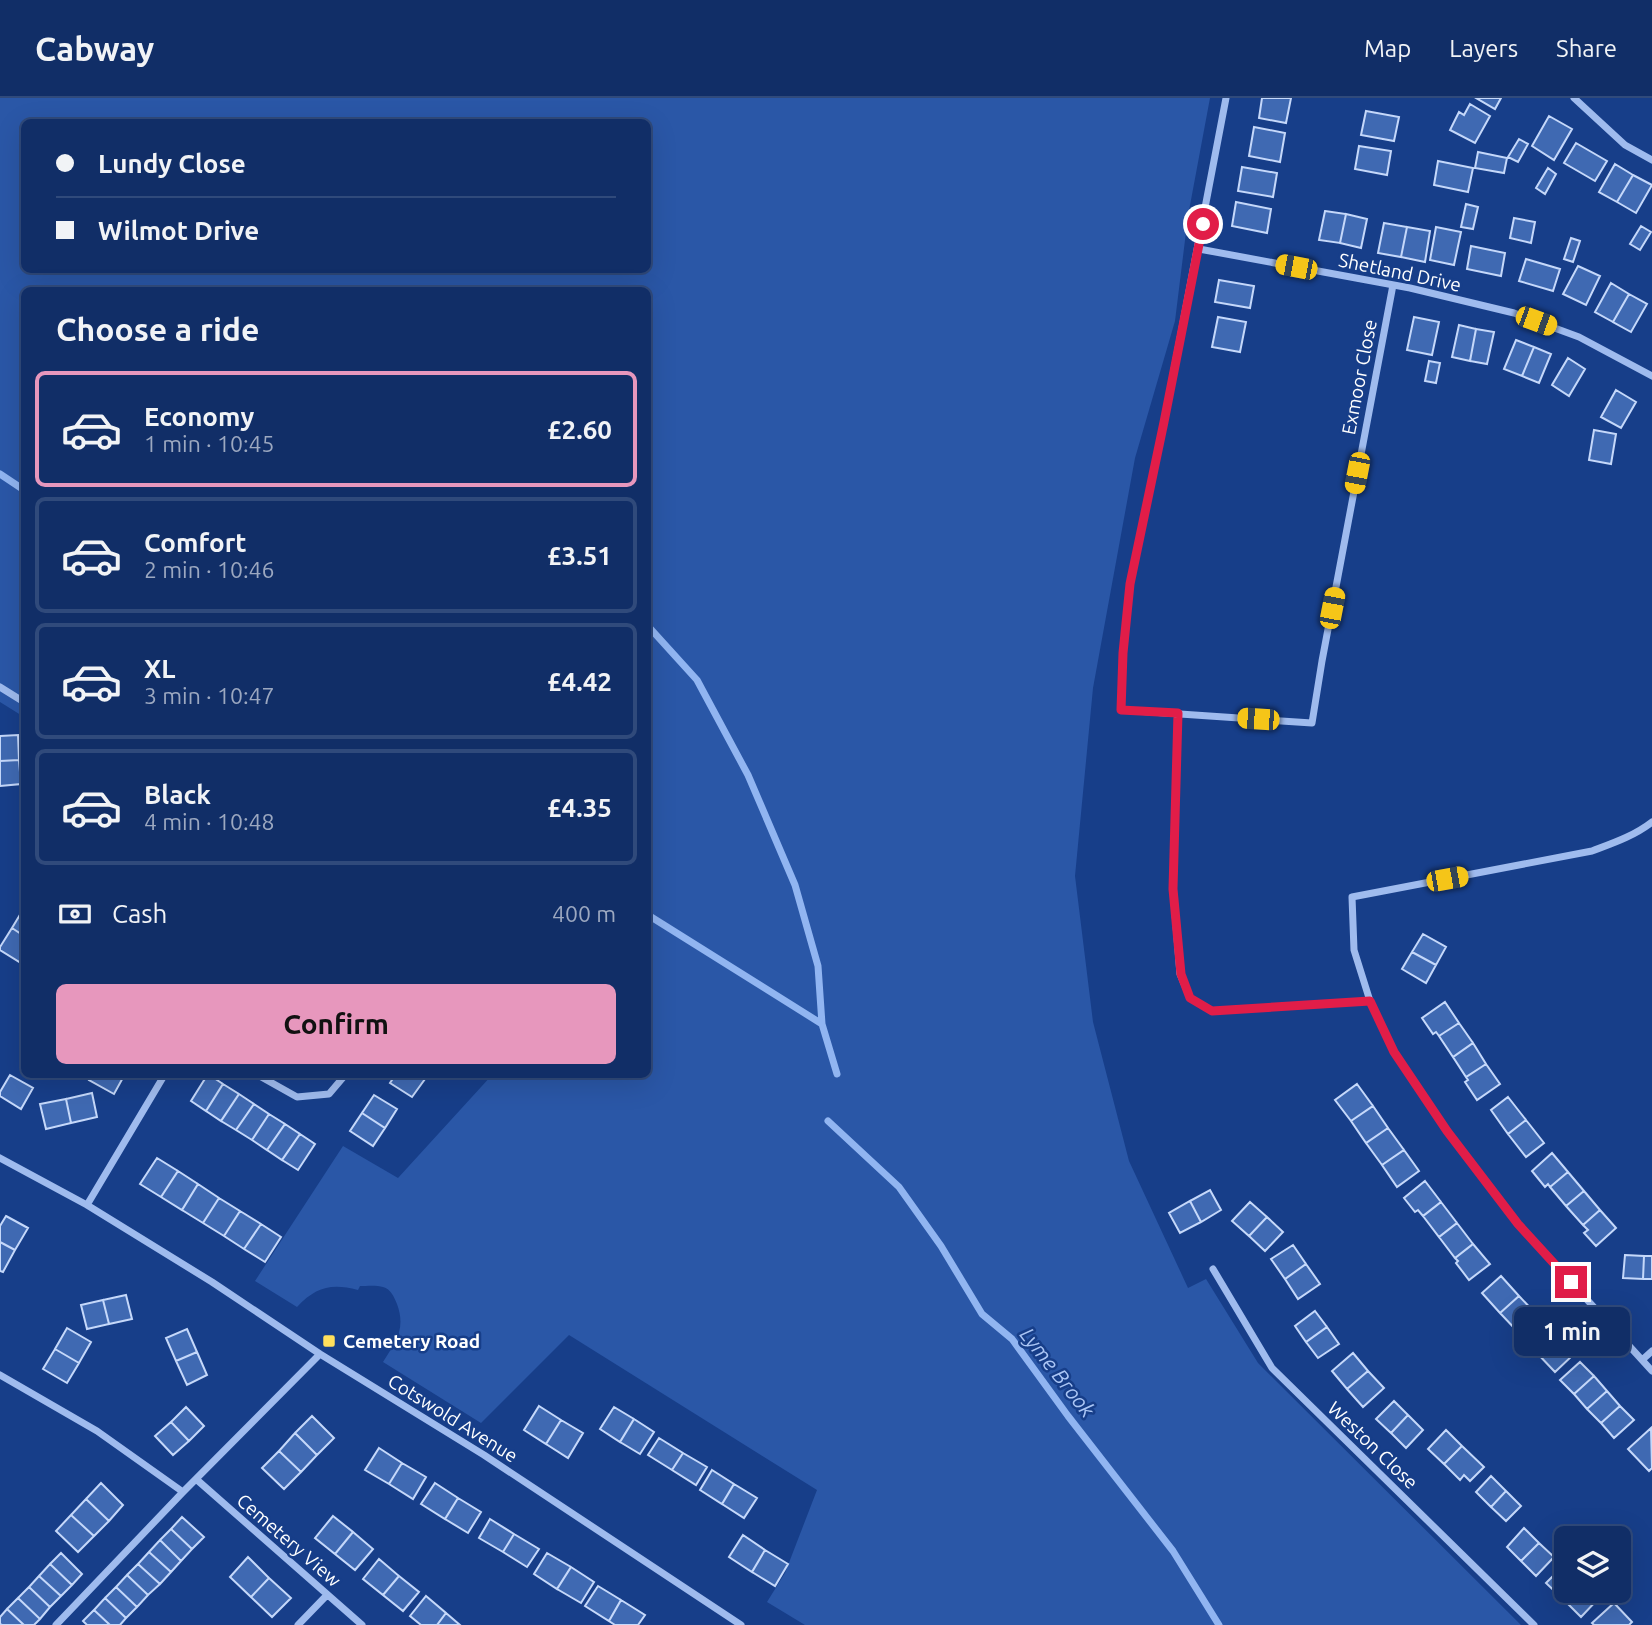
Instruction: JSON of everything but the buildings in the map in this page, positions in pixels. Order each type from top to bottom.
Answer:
[{"type":"street","points":[[1226,98],[1199,249],[1130,584],[1121,710],[1178,713],[1173,889],[1181,974],[1190,998],[1212,1011],[1370,1001]]},
{"type":"street","points":[[1574,98],[1625,145],[1652,160]]},
{"type":"street","name":"Shetland Drive","points":[[1199,249],[1393,285],[1514,313],[1579,337],[1652,376]]},
{"type":"street","name":"Exmoor Close","points":[[1178,713],[1312,723],[1393,285]]},
{"type":"street","points":[[0,687],[21,700]]},
{"type":"street","points":[[1652,822],[1619,842],[1592,851],[1352,897],[1354,950],[1370,1001],[1394,1052],[1447,1131],[1518,1224],[1652,1371]]},
{"type":"street","points":[[87,1205],[163,1078]]},
{"type":"street","points":[[264,1078],[297,1097],[329,1094],[343,1078]]},
{"type":"street","name":"Cotswold Avenue","points":[[0,1158],[87,1205],[212,1282],[320,1354],[484,1455],[741,1625]]},
{"type":"street","name":"Weston Close","points":[[1213,1269],[1272,1368],[1534,1625]]},
{"type":"street","points":[[1643,1360],[1652,1351]]},
{"type":"street","points":[[56,1625],[320,1354]]},
{"type":"street","points":[[0,1375],[97,1431],[183,1493]]},
{"type":"street","name":"Cemetery View","points":[[196,1479],[362,1625]]},
{"type":"street","points":[[298,1625],[327,1595]]},
{"type":"shaded area","points":[[0,98],[1210,98],[1188,216],[1175,321],[1135,458],[1093,688],[1075,876],[1093,1022],[1129,1161],[1188,1288],[1206,1279],[1258,1363],[1521,1625],[805,1625],[767,1602],[785,1573],[817,1490],[569,1335],[481,1423],[383,1362],[396,1341],[400,1328],[400,1313],[395,1299],[386,1288],[324,1288],[297,1307],[255,1281],[343,1146],[398,1178],[489,1078],[651,1078],[651,287],[21,287],[21,715],[0,702]]},
{"type":"waterway","name":"Lyme Brook","points":[[0,474],[21,488]]},
{"type":"waterway","points":[[651,629],[697,680],[748,775],[795,885],[818,966],[822,1024]]},
{"type":"waterway","name":"Lyme Brook","points":[[651,917],[822,1024],[837,1074]]},
{"type":"waterway","name":"Lyme Brook","points":[[828,1121],[899,1187],[941,1246],[982,1314],[1012,1339],[1173,1551],[1219,1625]]},
{"type":"place","name":"Cemetery Road","points":[[329,1341]]},
{"type":"route","points":[[1203,224],[1130,584],[1121,710],[1178,713],[1173,889],[1181,974],[1190,998],[1212,1011],[1370,1001],[1394,1052],[1447,1131],[1518,1224],[1571,1282]]}]
